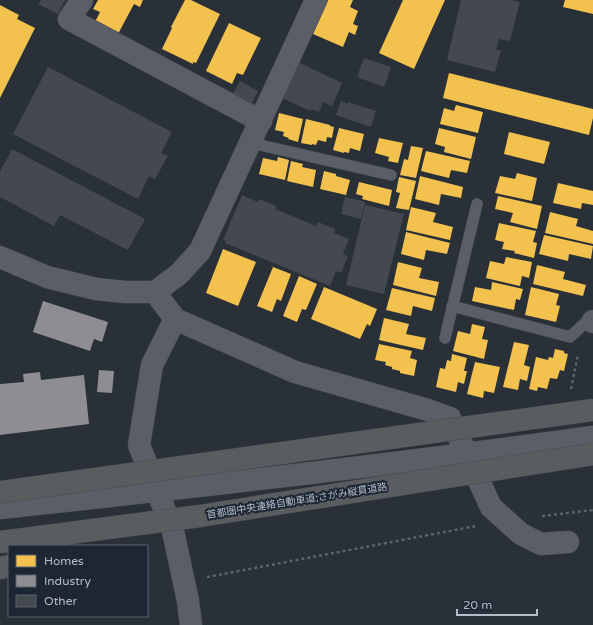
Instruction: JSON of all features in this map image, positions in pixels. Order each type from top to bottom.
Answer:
[{"type":"highway","points":[[0,492],[593,410]]},
{"type":"highway","name":"首都圏中央連絡自動車道;さがみ縦貫道路","points":[[0,542],[200,516],[593,454]]},
{"type":"highway","points":[[0,480],[194,466]]},
{"type":"highway","points":[[88,545],[200,516]]},
{"type":"street","points":[[82,0],[69,19],[261,121]]},
{"type":"street","points":[[0,257],[47,277],[96,289],[125,292],[155,292],[179,274],[200,251],[316,0]]},
{"type":"street","points":[[155,292],[175,319],[295,372],[428,410],[450,418],[491,507],[520,534],[541,544],[568,542]]},
{"type":"street","points":[[175,319],[152,366],[139,445],[173,532],[188,601],[191,625]]},
{"type":"street","points":[[0,508],[157,491],[466,454],[593,437]]},
{"type":"lane","points":[[251,142],[391,175]]},
{"type":"lane","points":[[444,338],[477,204]]},
{"type":"lane","points":[[452,306],[570,337],[585,324],[593,322]]},
{"type":"path","points":[[570,337],[579,349],[570,389]]},
{"type":"path","points":[[184,582],[505,521],[593,510]]},
{"type":"building: Homes","points":[[98,0],[143,0],[140,7],[134,4],[118,34],[95,22],[100,12],[93,9]]},
{"type":"building: Homes","points":[[185,0],[191,0],[220,14],[196,63],[193,62],[193,64],[162,49],[172,28],[171,27]]},
{"type":"building: Homes","points":[[328,0],[353,0],[350,7],[358,11],[353,24],[358,26],[355,35],[349,32],[343,47],[313,34]]},
{"type":"building: Homes","points":[[403,0],[445,0],[414,69],[379,53]]},
{"type":"building: Homes","points":[[565,0],[593,0],[593,14],[563,7]]},
{"type":"building: Homes","points":[[0,5],[19,15],[17,19],[35,28],[0,98]]},
{"type":"building: Homes","points":[[229,23],[261,38],[243,75],[237,73],[232,84],[206,71]]},
{"type":"building: Homes","points":[[449,73],[593,109],[593,118],[589,135],[443,98]]},
{"type":"building: Homes","points":[[456,105],[483,112],[478,133],[440,124],[444,108],[454,111]]},
{"type":"building: Homes","points":[[279,113],[303,119],[298,142],[283,136],[284,132],[275,130]]},
{"type":"building: Homes","points":[[306,119],[334,127],[332,138],[327,137],[326,142],[318,140],[316,145],[301,143]]},
{"type":"building: Homes","points":[[339,128],[364,134],[360,151],[350,148],[349,153],[333,150]]},
{"type":"building: Homes","points":[[439,128],[476,137],[471,159],[444,152],[445,147],[435,144]]},
{"type":"building: Homes","points":[[509,132],[550,142],[544,164],[504,154]]},
{"type":"building: Homes","points":[[379,138],[403,143],[398,163],[388,161],[389,157],[375,153]]},
{"type":"building: Homes","points":[[411,146],[423,148],[416,178],[400,175],[404,159],[408,160]]},
{"type":"building: Homes","points":[[426,151],[470,161],[467,173],[451,170],[449,178],[421,171]]},
{"type":"building: Homes","points":[[278,157],[289,160],[285,180],[259,174],[263,158],[277,161]]},
{"type":"building: Homes","points":[[291,161],[303,164],[302,167],[316,170],[313,187],[287,181]]},
{"type":"building: Homes","points":[[324,171],[350,180],[346,195],[320,189]]},
{"type":"building: Homes","points":[[517,173],[537,178],[532,201],[495,193],[500,176],[515,179]]},
{"type":"building: Homes","points":[[420,176],[463,187],[461,198],[441,194],[439,205],[415,199]]},
{"type":"building: Homes","points":[[399,177],[416,181],[409,210],[396,208],[400,193],[396,192]]},
{"type":"building: Homes","points":[[359,182],[392,190],[389,206],[362,199],[363,196],[356,194]]},
{"type":"building: Homes","points":[[558,183],[593,191],[593,205],[582,203],[581,209],[553,203]]},
{"type":"building: Homes","points":[[498,196],[542,206],[537,229],[510,222],[513,213],[495,209]]},
{"type":"building: Homes","points":[[411,207],[436,213],[433,222],[453,227],[450,240],[406,230]]},
{"type":"building: Homes","points":[[550,212],[578,219],[576,226],[593,231],[593,244],[545,233]]},
{"type":"building: Homes","points":[[499,223],[536,231],[533,242],[537,243],[534,258],[514,253],[515,251],[502,249],[504,242],[495,240]]},
{"type":"building: Homes","points":[[406,232],[450,243],[447,254],[426,250],[424,260],[401,254]]},
{"type":"building: Homes","points":[[544,235],[593,246],[591,259],[569,254],[568,261],[539,254]]},
{"type":"building: Homes","points":[[223,249],[256,262],[238,306],[206,293]]},
{"type":"building: Homes","points":[[506,257],[532,262],[529,278],[522,276],[520,286],[486,278],[490,261],[504,264]]},
{"type":"building: Homes","points":[[398,262],[422,268],[419,278],[439,282],[436,296],[393,285]]},
{"type":"building: Homes","points":[[537,265],[565,272],[563,279],[586,285],[583,296],[533,284]]},
{"type":"building: Homes","points":[[273,267],[291,274],[281,301],[277,299],[272,312],[257,306]]},
{"type":"building: Homes","points":[[299,276],[317,284],[306,310],[302,309],[297,322],[283,316]]},
{"type":"building: Homes","points":[[492,282],[523,289],[520,300],[516,299],[514,310],[472,301],[475,287],[491,290]]},
{"type":"building: Homes","points":[[324,287],[377,309],[370,326],[367,324],[360,339],[311,319]]},
{"type":"building: Homes","points":[[531,287],[559,294],[556,305],[560,306],[556,322],[525,315]]},
{"type":"building: Homes","points":[[392,288],[435,298],[432,311],[413,306],[411,316],[386,310]]},
{"type":"building: Homes","points":[[384,318],[409,324],[406,334],[426,338],[423,350],[379,340]]},
{"type":"building: Homes","points":[[472,324],[485,327],[482,339],[488,340],[484,359],[453,351],[458,331],[470,334]]},
{"type":"building: Homes","points":[[514,342],[529,345],[524,365],[530,367],[527,381],[520,379],[518,390],[503,387]]},
{"type":"building: Homes","points":[[379,344],[412,351],[410,358],[417,360],[414,376],[400,373],[400,371],[385,365],[386,362],[375,360]]},
{"type":"building: Homes","points":[[555,349],[564,351],[564,353],[568,354],[564,371],[560,370],[557,379],[550,378],[547,389],[538,387],[537,391],[529,389],[536,357],[548,360],[549,357],[553,358]]},
{"type":"building: Homes","points":[[452,354],[467,358],[464,371],[467,371],[464,384],[458,382],[456,392],[436,387],[440,368],[445,369],[447,360],[451,361]]},
{"type":"building: Homes","points":[[475,362],[500,367],[494,393],[484,391],[483,398],[467,394]]},
{"type":"building: Industry","points":[[43,301],[108,322],[102,342],[94,339],[90,351],[33,332]]},
{"type":"building: Industry","points":[[99,370],[114,371],[112,393],[97,392]]},
{"type":"building: Industry","points":[[40,372],[41,380],[84,375],[89,424],[0,435],[0,384],[24,382],[23,374]]},
{"type":"building: Other","points":[[41,0],[65,0],[58,14],[38,4]]},
{"type":"building: Other","points":[[461,0],[511,0],[520,2],[510,41],[499,39],[496,50],[501,50],[495,72],[447,60]]},
{"type":"building: Other","points":[[364,58],[391,67],[384,87],[357,77]]},
{"type":"building: Other","points":[[298,62],[342,83],[332,106],[323,102],[319,112],[312,109],[310,111],[282,98]]},
{"type":"building: Other","points":[[48,67],[172,132],[161,153],[168,156],[155,179],[149,176],[138,199],[13,134]]},
{"type":"building: Other","points":[[240,81],[258,91],[252,103],[233,94]]},
{"type":"building: Other","points":[[341,101],[376,111],[371,127],[336,115]]},
{"type":"building: Other","points":[[12,149],[145,219],[128,250],[60,215],[54,226],[0,197],[0,172]]},
{"type":"building: Other","points":[[242,195],[258,202],[259,199],[276,206],[275,209],[316,226],[318,222],[335,229],[334,233],[349,239],[343,254],[348,256],[341,273],[336,271],[330,286],[225,243],[226,241],[223,240]]},
{"type":"building: Other","points":[[345,197],[365,202],[361,219],[341,214]]},
{"type":"building: Other","points":[[365,205],[404,214],[384,294],[346,285]]}]
